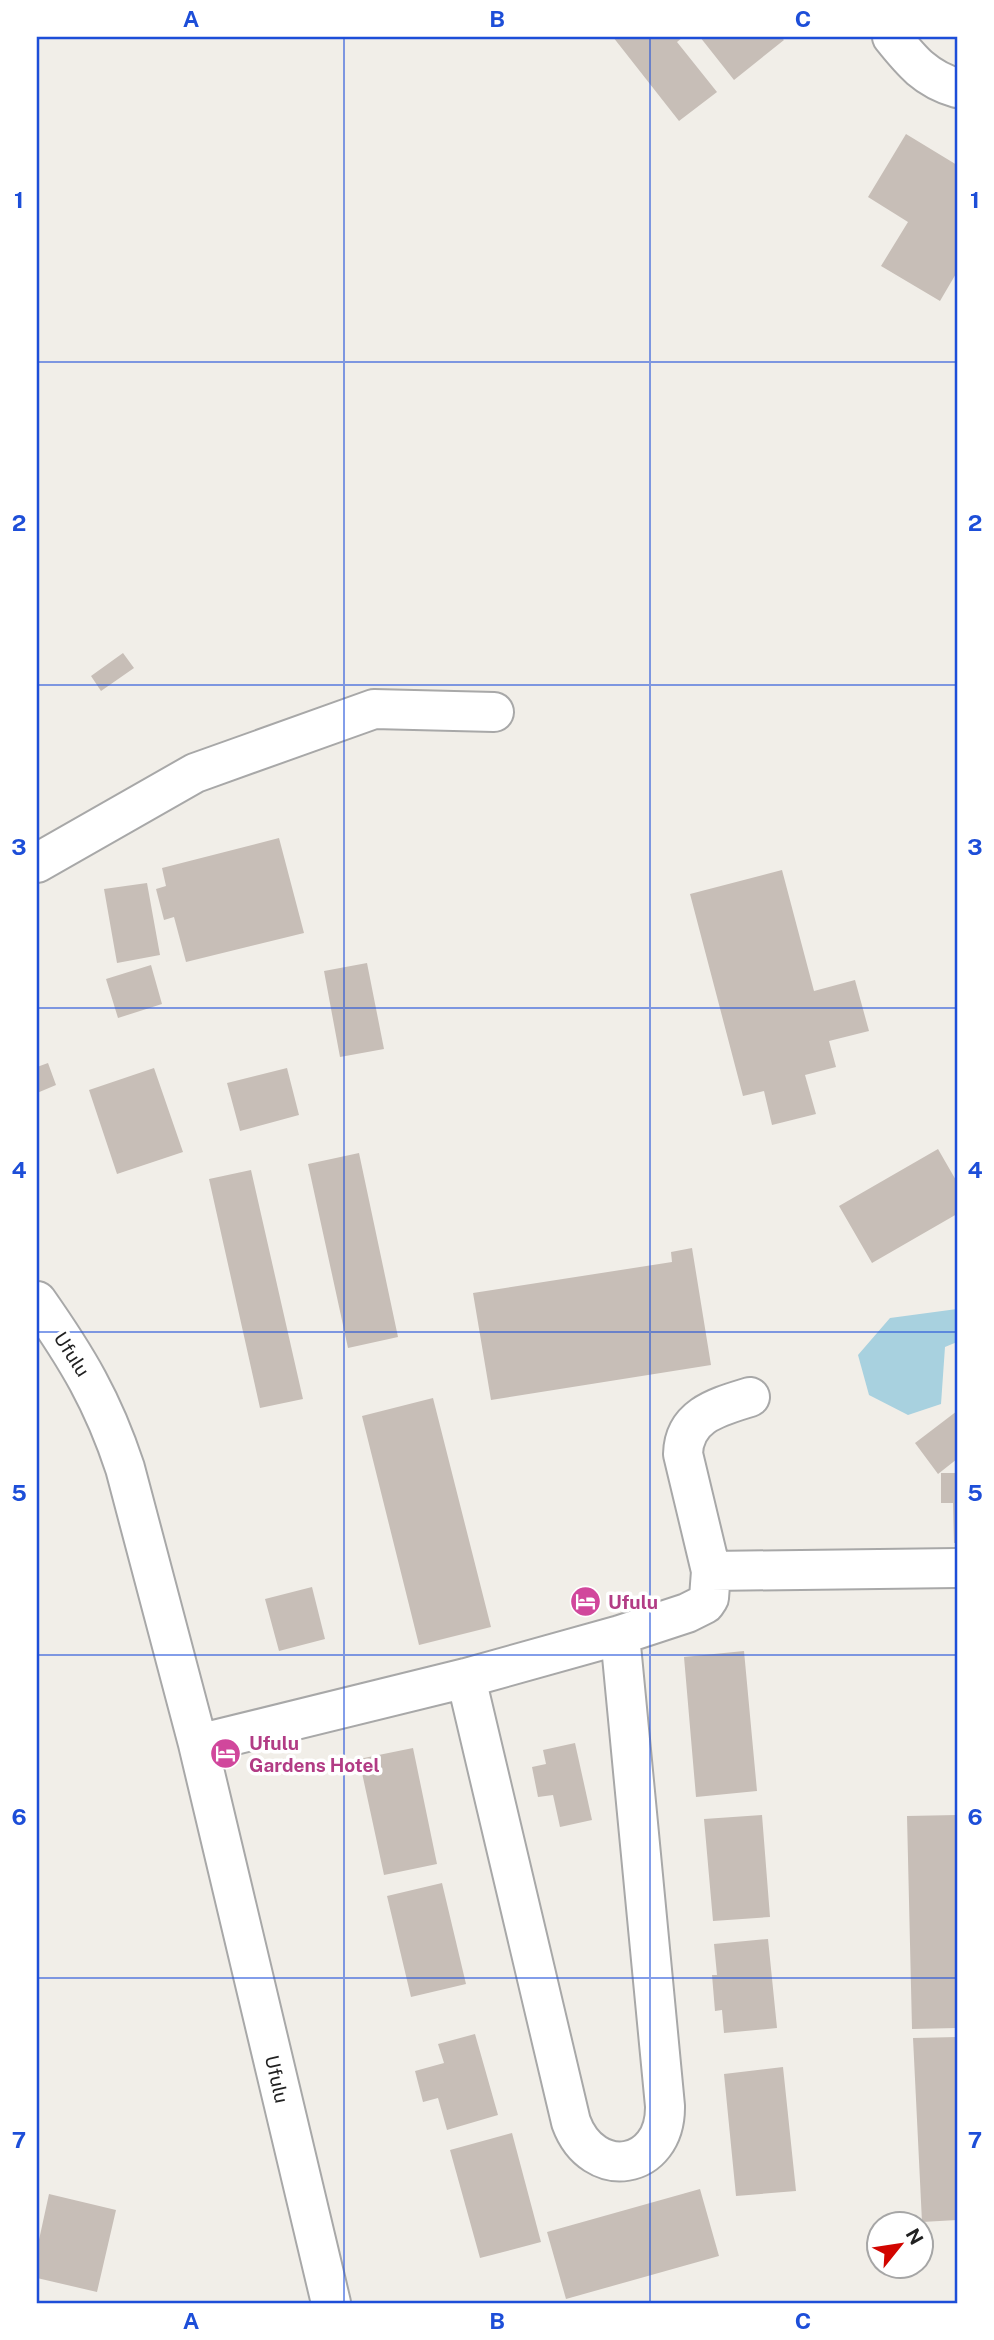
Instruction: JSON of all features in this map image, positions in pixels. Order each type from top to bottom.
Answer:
[{"type":"street","points":[[892,37],[921,71],[935,81],[957,88]]},
{"type":"street","points":[[37,863],[195,773],[374,709],[494,712]]},
{"type":"street","name":"Ufulu","points":[[37,1301],[92,1385],[111,1427],[125,1468],[198,1744],[331,2303]]},
{"type":"street","points":[[198,1744],[466,1678],[620,1635],[687,1614],[705,1604],[709,1598],[711,1571],[683,1454],[683,1440],[702,1415],[750,1397]]},
{"type":"street","points":[[711,1571],[957,1568]]},
{"type":"street","points":[[466,1678],[576,2137],[587,2150],[602,2159],[634,2159],[649,2151],[666,2123],[620,1635]]},
{"type":"water","points":[[957,1309],[957,1342],[945,1347],[941,1404],[908,1415],[869,1395],[858,1355],[890,1318]]},
{"type":"building","points":[[613,37],[683,37],[677,42],[717,92],[679,121]]},
{"type":"building","points":[[700,37],[781,37],[784,40],[734,80]]},
{"type":"building","points":[[906,134],[957,165],[957,272],[940,301],[881,266],[908,222],[868,197]]},
{"type":"building","points":[[123,653],[134,668],[101,691],[91,676]]},
{"type":"building","points":[[279,838],[304,933],[186,962],[174,917],[164,920],[156,889],[166,886],[162,868]]},
{"type":"building","points":[[782,870],[814,991],[855,980],[869,1031],[829,1041],[836,1067],[805,1075],[816,1114],[772,1125],[764,1091],[743,1096],[690,894]]},
{"type":"building","points":[[147,883],[160,955],[117,963],[104,889]]},
{"type":"building","points":[[367,963],[384,1049],[340,1057],[324,971]]},
{"type":"building","points":[[151,965],[162,1004],[118,1018],[106,979]]},
{"type":"building","points":[[48,1063],[56,1085],[37,1093],[37,1067]]},
{"type":"building","points":[[154,1068],[183,1152],[117,1174],[89,1090]]},
{"type":"building","points":[[287,1068],[299,1115],[240,1131],[227,1083]]},
{"type":"building","points":[[938,1149],[957,1182],[957,1214],[872,1263],[839,1206]]},
{"type":"building","points":[[359,1153],[398,1337],[348,1348],[308,1164]]},
{"type":"building","points":[[251,1170],[303,1399],[260,1408],[209,1179]]},
{"type":"building","points":[[692,1248],[711,1365],[491,1400],[473,1293],[672,1262],[671,1252]]},
{"type":"building","points":[[433,1398],[491,1627],[419,1645],[362,1416]]},
{"type":"building","points":[[957,1411],[957,1459],[938,1474],[915,1443]]},
{"type":"building","points":[[941,1473],[957,1473],[957,1543],[954,1543],[953,1503],[941,1503]]},
{"type":"building","points":[[312,1587],[325,1639],[279,1651],[265,1599]]},
{"type":"building","points":[[744,1651],[757,1791],[696,1797],[684,1657]]},
{"type":"building","points":[[575,1743],[592,1820],[560,1827],[553,1795],[538,1797],[532,1767],[546,1764],[543,1750]]},
{"type":"building","points":[[413,1748],[437,1864],[384,1875],[359,1759]]},
{"type":"building","points":[[762,1815],[770,1917],[713,1921],[704,1819]]},
{"type":"building","points":[[957,1815],[957,2028],[912,2029],[907,1816]]},
{"type":"building","points":[[442,1883],[466,1984],[411,1997],[387,1896]]},
{"type":"building","points":[[768,1939],[777,2028],[724,2033],[722,2010],[715,2011],[712,1975],[717,1975],[714,1944]]},
{"type":"building","points":[[475,2034],[498,2115],[447,2130],[438,2098],[423,2102],[415,2071],[444,2063],[438,2044]]},
{"type":"building","points":[[957,2037],[957,2220],[934,2221],[934,2210],[921,2210],[913,2038]]},
{"type":"building","points":[[783,2067],[796,2191],[736,2196],[724,2074]]},
{"type":"building","points":[[512,2133],[541,2242],[480,2258],[450,2150]]},
{"type":"building","points":[[700,2189],[719,2256],[566,2299],[547,2232]]},
{"type":"building","points":[[49,2194],[116,2210],[97,2292],[37,2278],[37,2249]]},
{"type":"place","name":"Ufulu","points":[[585,1602]]},
{"type":"place","name":"Ufulu Gardens Hotel","points":[[226,1754]]}]
